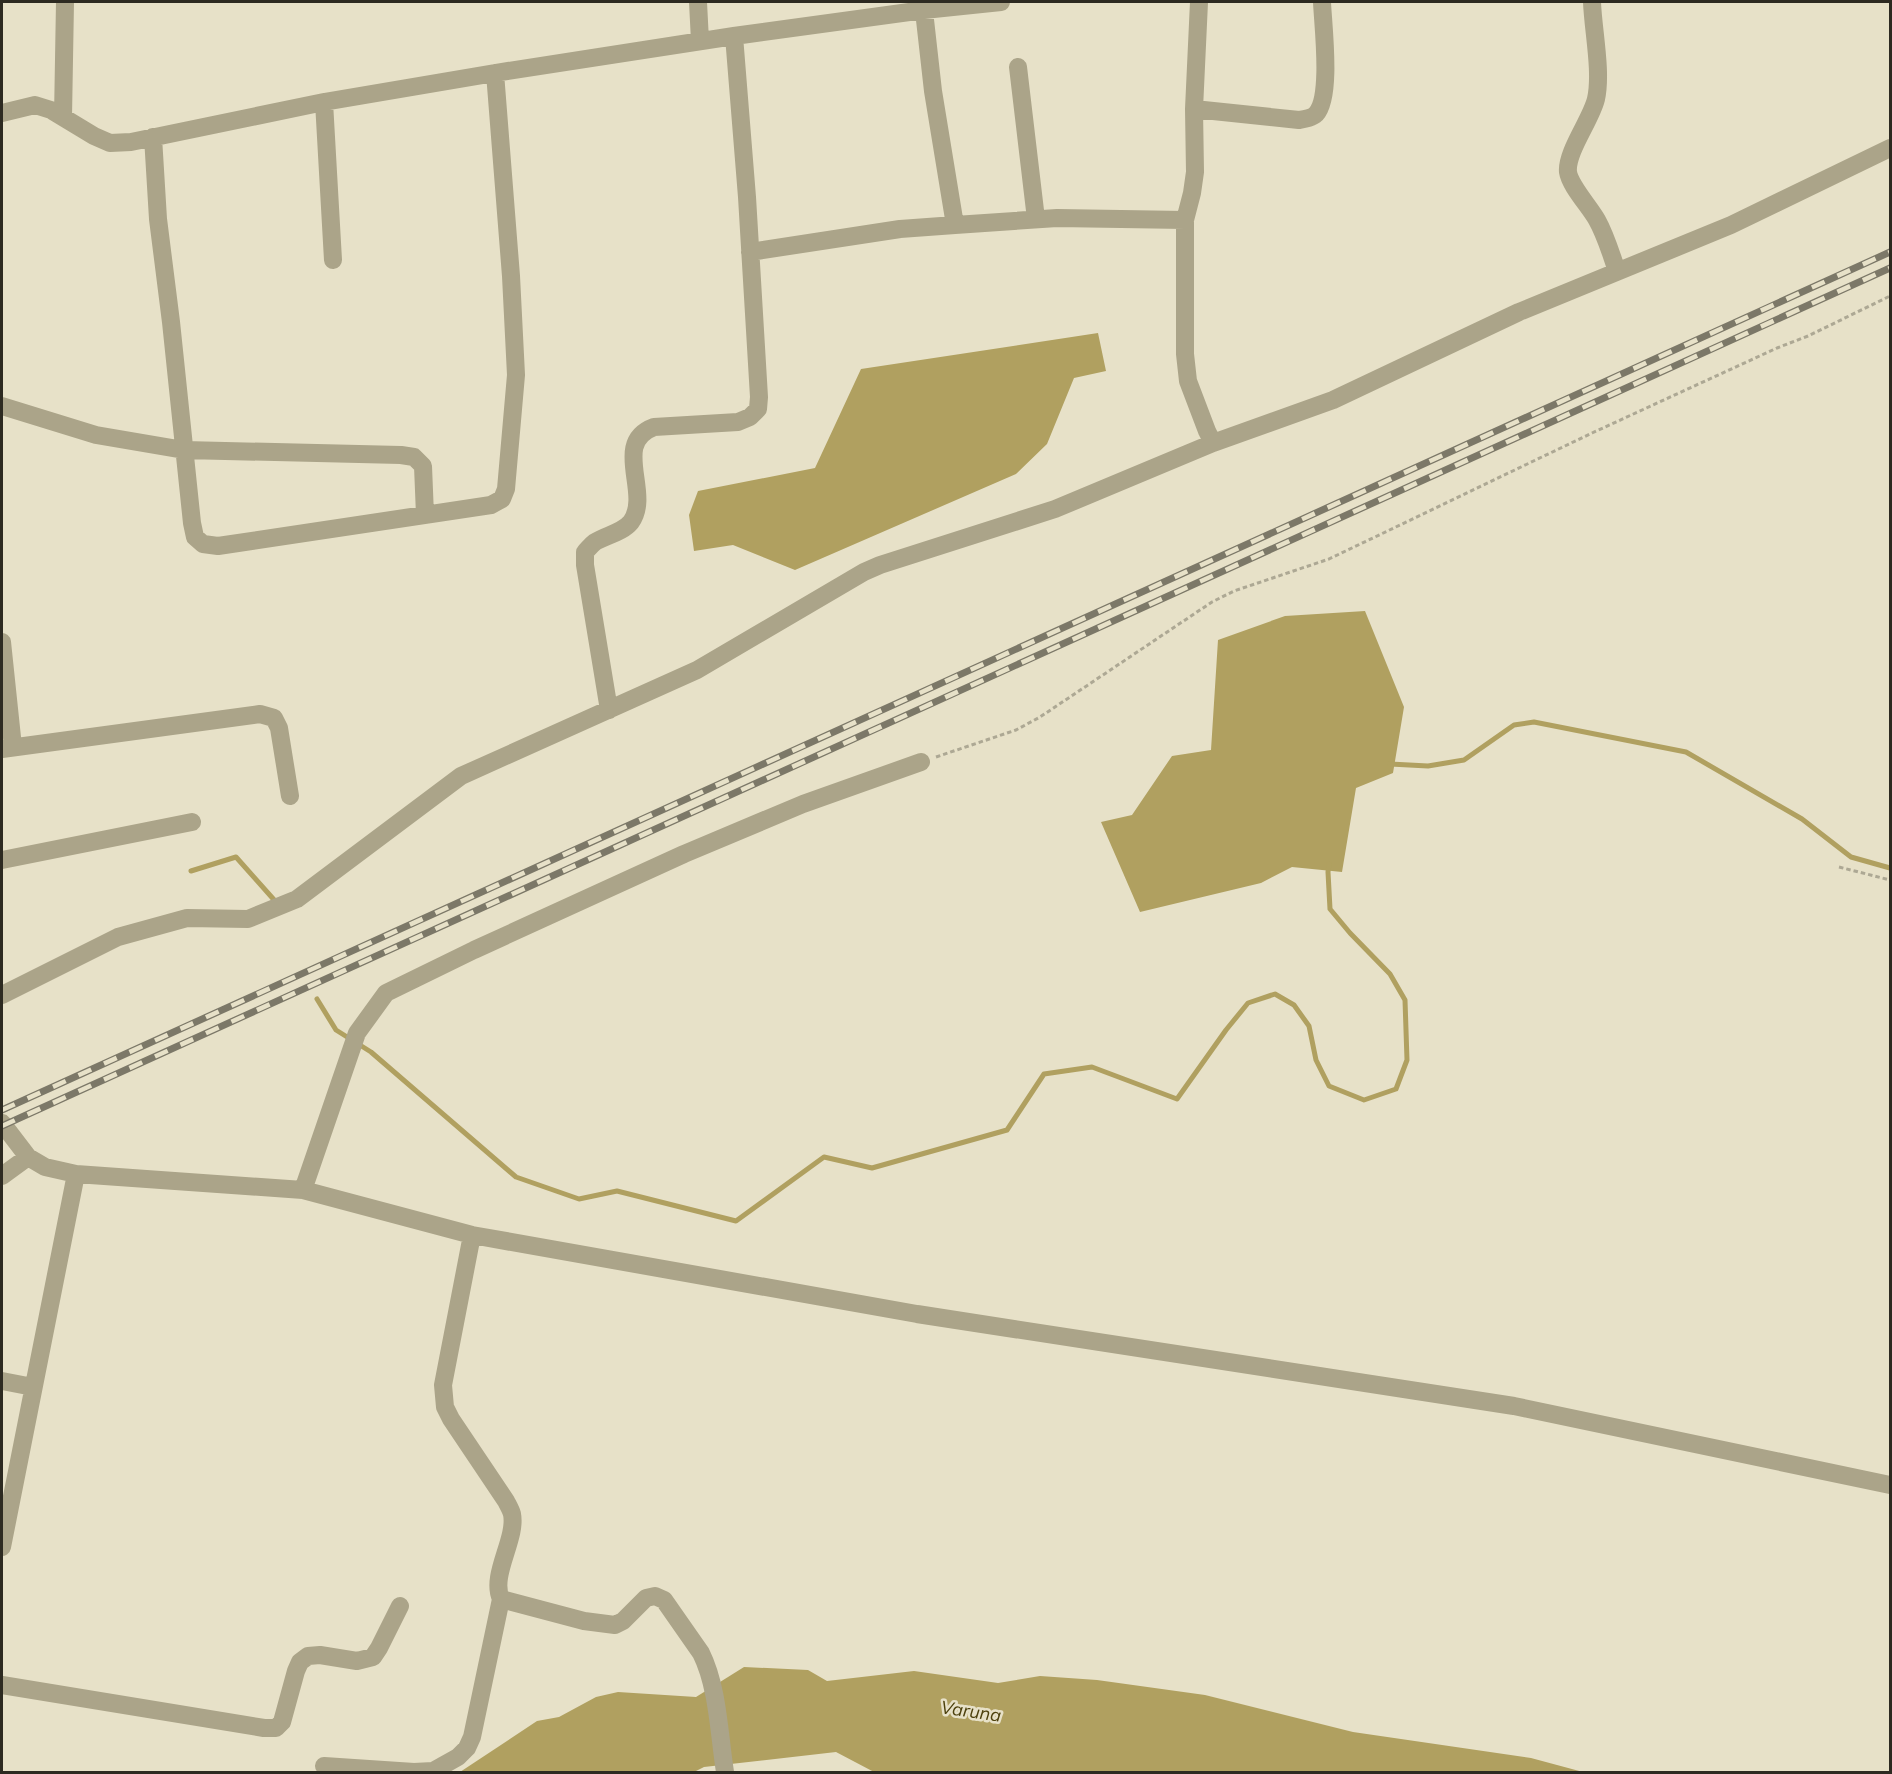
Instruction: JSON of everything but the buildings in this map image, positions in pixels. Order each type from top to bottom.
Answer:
[{"type":"street","points":[[63,117],[65,2]]},
{"type":"street","points":[[698,2],[700,41]]},
{"type":"street","points":[[2,113],[35,105],[51,110],[110,143],[131,142],[324,102],[495,73],[923,6],[1001,2]]},
{"type":"street","points":[[1199,2],[1194,109],[1195,172],[1185,220],[1185,354],[1192,390],[1213,443]]},
{"type":"street","points":[[1194,109],[1299,120],[1315,116],[1322,106],[1326,89],[1322,2]]},
{"type":"street","points":[[1592,2],[1598,86],[1595,101],[1570,159],[1568,173],[1572,183],[1596,218],[1617,271]]},
{"type":"street","points":[[923,6],[933,92],[955,225]]},
{"type":"street","points":[[609,710],[585,565],[585,552],[594,543],[622,530],[631,521],[637,508],[633,450],[637,440],[643,431],[654,427],[738,422],[750,417],[758,410],[750,252],[734,36]]},
{"type":"street","points":[[1018,67],[1036,219]]},
{"type":"street","points":[[153,137],[158,219],[195,537],[203,544],[218,546],[491,505],[502,499],[506,489],[516,375],[511,276],[495,73]]},
{"type":"street","points":[[324,102],[333,260]]},
{"type":"street","points":[[2,995],[118,937],[187,918],[248,919],[297,899],[461,777],[697,670],[864,572],[1074,502],[1213,443],[1333,400],[1519,312],[1731,225],[1890,148]]},
{"type":"street","points":[[750,252],[900,229],[1057,218],[1185,220]]},
{"type":"street","points":[[2,406],[96,435],[184,450],[414,457],[423,466],[425,515]]},
{"type":"street","points":[[2,642],[7,748],[260,714],[274,718],[279,728],[290,796]]},
{"type":"street","points":[[303,1190],[357,1033],[386,993],[684,854],[803,804],[921,762]]},
{"type":"street","points":[[2,860],[192,822]]},
{"type":"street","points":[[2,1123],[28,1157],[45,1167],[76,1174],[303,1190],[472,1235],[917,1314],[1514,1406],[1890,1485]]},
{"type":"street","points":[[2,1176],[28,1157]]},
{"type":"street","points":[[2,1547],[76,1174]]},
{"type":"street","points":[[324,1766],[414,1772],[432,1771],[458,1757],[467,1748],[472,1737],[501,1599],[498,1594],[499,1582],[512,1516],[506,1501],[445,1407],[443,1384],[472,1235]]},
{"type":"street","points":[[2,1381],[33,1387]]},
{"type":"street","points":[[501,1599],[584,1621],[615,1625],[623,1621],[646,1598],[655,1596],[664,1600],[701,1653],[711,1678],[725,1773]]},
{"type":"street","points":[[2,1685],[264,1728],[276,1728],[282,1722],[300,1662],[308,1656],[320,1655],[357,1661],[373,1657],[400,1606]]},
{"type":"path","points":[[921,762],[1016,730],[1040,717],[1212,602],[1234,591],[1329,559],[1592,433],[1808,336],[1890,296]]},
{"type":"path","points":[[1839,867],[1890,880]]},
{"type":"water","points":[[1098,333],[1106,371],[1074,378],[1047,444],[1016,474],[795,570],[733,545],[694,551],[689,515],[698,491],[815,468],[861,369]]},
{"type":"water","points":[[1365,611],[1404,707],[1393,773],[1356,788],[1342,872],[1292,867],[1261,883],[1140,912],[1101,822],[1132,815],[1172,756],[1211,750],[1218,640],[1285,616]]},
{"type":"water","name":"Varuna","points":[[744,1667],[808,1670],[827,1681],[914,1671],[998,1683],[1040,1676],[1097,1680],[1205,1695],[1353,1732],[1531,1758],[1583,1772],[874,1772],[836,1752],[704,1767],[694,1772],[460,1772],[537,1721],[559,1717],[596,1697],[618,1692],[696,1697]]},
{"type":"waterway","points":[[1390,764],[1428,766],[1464,760],[1514,725],[1534,722],[1686,752],[1802,819],[1851,857],[1890,868]]},
{"type":"waterway","points":[[191,871],[236,857],[276,902]]},
{"type":"waterway","points":[[317,999],[336,1030],[371,1052],[516,1177],[579,1199],[617,1191],[736,1221],[824,1157],[872,1168],[1007,1130],[1044,1074],[1092,1067],[1177,1099],[1248,1003],[1275,994],[1294,1005],[1309,1026],[1316,1060],[1329,1086],[1364,1100],[1396,1089],[1407,1060],[1405,1000],[1390,974],[1330,909],[1329,864]]},
{"type":"railway","points":[[2,1110],[1890,252]]},
{"type":"railway","points":[[2,1126],[1890,268]]}]
